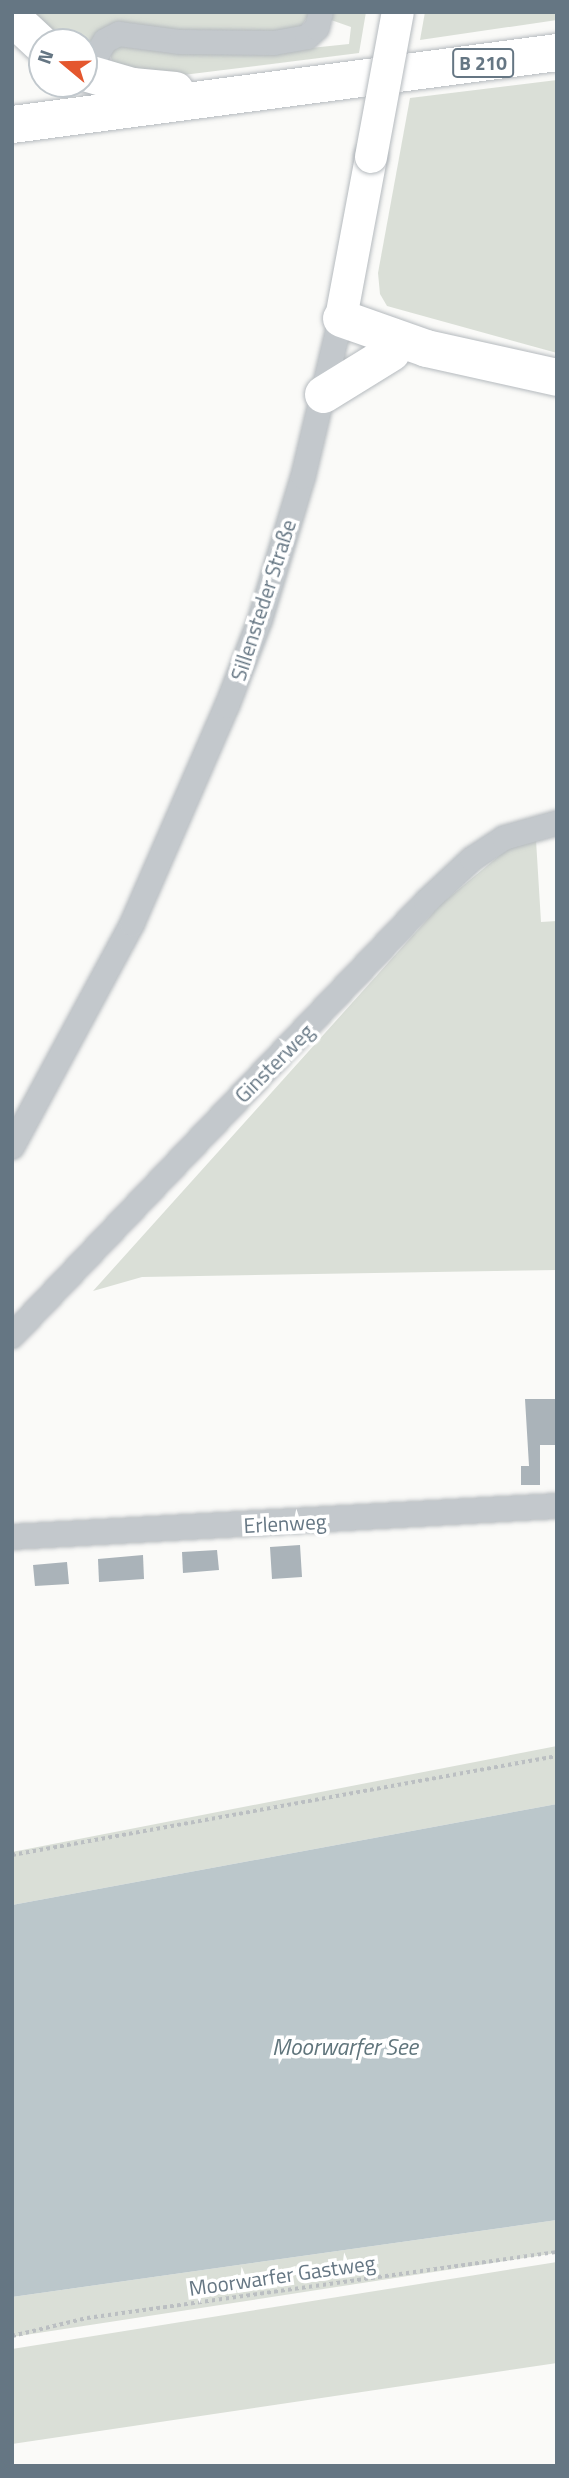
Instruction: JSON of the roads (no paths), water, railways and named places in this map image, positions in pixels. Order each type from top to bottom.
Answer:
[{"type":"highway","points":[[12,17],[28,32]]},
{"type":"highway","name":"B 210","points":[[12,124],[557,52]]},
{"type":"highway","points":[[98,76],[132,86],[217,99]]},
{"type":"highway","points":[[338,329],[408,350],[557,377]]},
{"type":"highway","points":[[323,394],[408,350]]},
{"type":"main road","name":"Sillensteder Straße","points":[[338,329],[398,12]]},
{"type":"street","points":[[98,52],[105,41],[119,34],[180,41],[274,43],[307,37],[317,28],[321,12]]},
{"type":"street","name":"Sillensteder Straße","points":[[12,1147],[132,924],[191,797],[260,620],[323,394],[338,329]]},
{"type":"street","name":"Ginsterweg","points":[[12,1336],[435,893],[472,859],[504,838],[557,823]]},
{"type":"street","name":"Erlenweg","points":[[12,1537],[557,1506]]},
{"type":"water","name":"Moorwarfer See","points":[[557,1804],[557,2220],[12,2297],[12,1905]]}]
